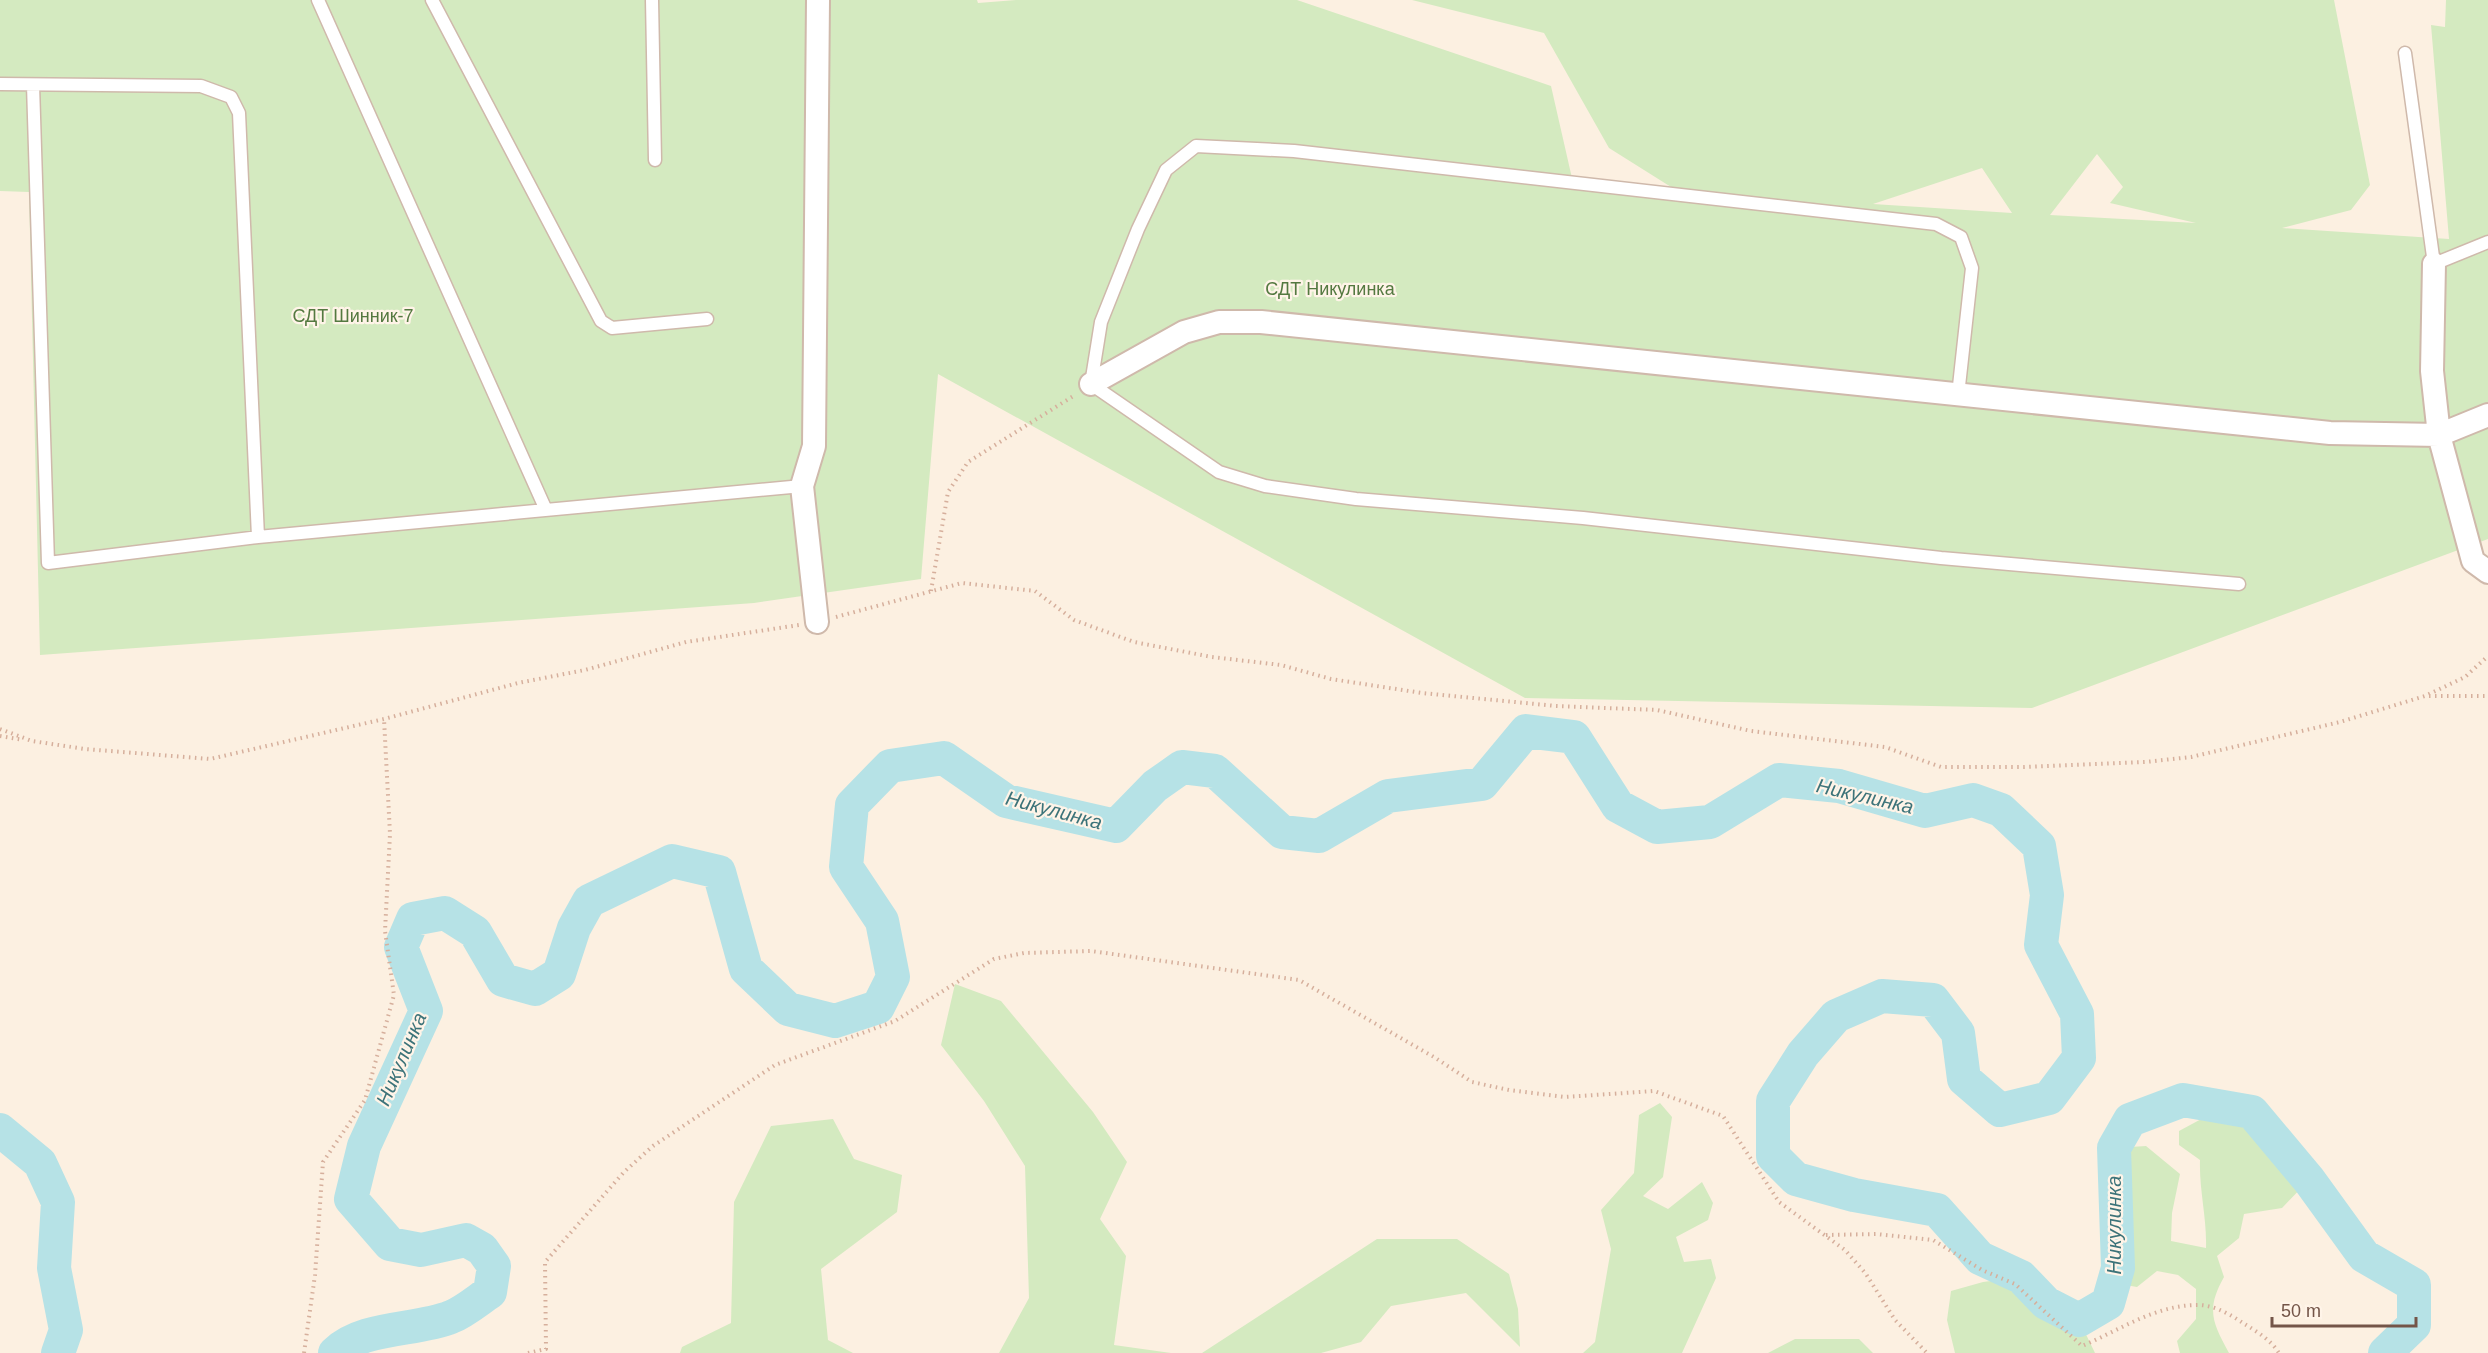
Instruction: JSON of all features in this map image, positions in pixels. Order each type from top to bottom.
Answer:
[{"type":"street","points":[[817,622],[802,486],[814,446],[818,0]]},
{"type":"street","points":[[2434,264],[2432,371],[2439,435],[2473,561],[2488,572]]},
{"type":"street","points":[[1091,384],[1184,332],[1219,322],[1240,322],[1423,338],[2330,433],[2439,435],[2488,414]]},
{"type":"lane","points":[[318,0],[546,510]]},
{"type":"lane","points":[[432,0],[601,321],[612,328],[707,319]]},
{"type":"lane","points":[[652,0],[655,160]]},
{"type":"lane","points":[[2405,53],[2434,264],[2488,242]]},
{"type":"lane","points":[[0,84],[201,86],[231,97],[239,113],[258,537]]},
{"type":"lane","points":[[33,85],[48,563],[258,537],[802,486]]},
{"type":"lane","points":[[1958,395],[1972,268],[1961,237],[1936,224],[1294,152],[1196,146],[1166,170],[1138,229],[1101,322],[1091,384],[1219,472],[1265,486],[1356,499],[1594,519],[1941,558],[2239,584]]},
{"type":"path","points":[[931,591],[948,492],[968,462],[1091,384]]},
{"type":"path","points":[[0,736],[85,750],[210,759],[384,719],[518,683],[585,670],[686,642],[817,622],[962,583],[1035,591],[1074,620],[1134,642],[1212,657],[1281,665],[1331,679],[1422,693],[1556,706],[1657,710],[1751,731],[1885,747],[1941,767],[2024,767],[2145,762],[2191,757],[2340,722],[2425,696],[2465,677],[2488,656]]},
{"type":"path","points":[[2425,696],[2488,696]]},
{"type":"path","points":[[304,1353],[315,1275],[323,1162],[365,1100],[394,995],[385,931],[390,834],[384,719]]},
{"type":"path","points":[[0,729],[32,741]]},
{"type":"path","points":[[528,1353],[546,1349],[545,1263],[624,1172],[653,1146],[775,1065],[895,1021],[994,959],[1024,953],[1091,951],[1299,980],[1434,1057],[1472,1082],[1509,1090],[1565,1097],[1654,1091],[1723,1116],[1779,1202],[1845,1250],[1866,1274],[1895,1320],[1927,1353]]},
{"type":"path","points":[[1825,1235],[1876,1234],[1933,1240],[1982,1270],[2015,1284],[2082,1346],[2139,1319],[2165,1310],[2202,1305],[2226,1312],[2260,1334],[2279,1353]]},
{"type":"green space","points":[[0,0],[977,0],[978,3],[1016,0],[1297,0],[1551,86],[1574,187],[1679,192],[1609,148],[1544,33],[1412,0],[2334,0],[2370,185],[2351,210],[2282,228],[2449,239],[2431,25],[2445,27],[2446,0],[2488,0],[2488,539],[2032,708],[1525,698],[938,374],[921,579],[754,603],[40,655],[29,192],[0,191]],"holes":[[[2097,154],[2123,187],[2110,203],[2196,223],[2050,215]],[[1982,168],[2012,213],[1873,204]]]},
{"type":"green space","points":[[955,984],[1001,1001],[1093,1112],[1127,1162],[1100,1219],[1126,1256],[1114,1345],[1171,1353],[999,1353],[1029,1298],[1025,1166],[984,1101],[941,1045]]},
{"type":"green space","points":[[1660,1103],[1672,1117],[1663,1177],[1643,1196],[1668,1209],[1702,1182],[1713,1203],[1708,1220],[1676,1237],[1684,1262],[1711,1259],[1716,1278],[1682,1353],[1583,1353],[1595,1342],[1611,1249],[1601,1210],[1634,1173],[1639,1115]]},
{"type":"green space","points":[[2252,1112],[2309,1180],[2282,1208],[2244,1214],[2239,1238],[2217,1256],[2224,1277],[2215,1298],[2213,1315],[2229,1353],[2180,1353],[2177,1341],[2196,1319],[2196,1289],[2178,1275],[2157,1271],[2137,1287],[2114,1283],[2118,1267],[2114,1148],[2146,1146],[2180,1174],[2172,1213],[2171,1241],[2206,1248],[2200,1160],[2179,1145],[2179,1131],[2205,1117],[2228,1123]]},
{"type":"green space","points":[[833,1119],[854,1159],[902,1175],[897,1212],[821,1269],[828,1340],[853,1353],[680,1353],[682,1347],[731,1323],[734,1202],[771,1126]]},
{"type":"green space","points":[[1377,1239],[1457,1239],[1509,1274],[1518,1309],[1520,1347],[1466,1293],[1391,1306],[1361,1342],[1321,1353],[1202,1353]]},
{"type":"green space","points":[[2021,1277],[2046,1303],[2079,1320],[2095,1353],[1955,1353],[1947,1320],[1951,1291],[1983,1282]]},
{"type":"green space","points":[[1795,1339],[1859,1339],[1873,1353],[1768,1353]]},
{"type":"waterway","name":"Никулинка","points":[[335,1353],[346,1344],[375,1333],[451,1317],[490,1292],[494,1266],[482,1249],[466,1240],[421,1250],[390,1244],[351,1199],[364,1146],[426,1011],[401,947],[413,919],[445,913],[475,932],[503,980],[535,989],[559,974],[574,928],[589,901],[672,861],[719,872],[746,969],[788,1009],[835,1021],[878,1007],[893,977],[882,921],[846,867],[852,805],[890,766],[944,758],[1006,801],[1116,826],[1155,786],[1182,767],[1215,771],[1282,832],[1319,836],[1388,796],[1482,784],[1526,731],[1574,737],[1618,806],[1657,827],[1710,822],[1779,780],[1839,786],[1925,811],[1973,800],[2001,810],[2039,846],[2047,895],[2041,945],[2077,1014],[2079,1058],[2049,1098],[2000,1110],[1964,1079],[1958,1033],[1933,1000],[1882,996],[1836,1016],[1803,1054],[1773,1101],[1773,1156],[1796,1179],[1854,1195],[1937,1210],[1980,1258],[2021,1277],[2046,1303],[2079,1320],[2108,1303],[2118,1268],[2114,1148],[2130,1120],[2183,1100],[2252,1112],[2309,1180],[2364,1256],[2414,1285],[2414,1325],[2385,1353]]},
{"type":"waterway","name":"Никулинка","points":[[0,1130],[40,1163],[58,1202],[54,1268],[66,1330],[58,1353]]},
{"type":"park label","name":"СДТ Никулинка","points":[[1330,289]]},
{"type":"park label","name":"СДТ Шинник-7","points":[[353,316]]}]
